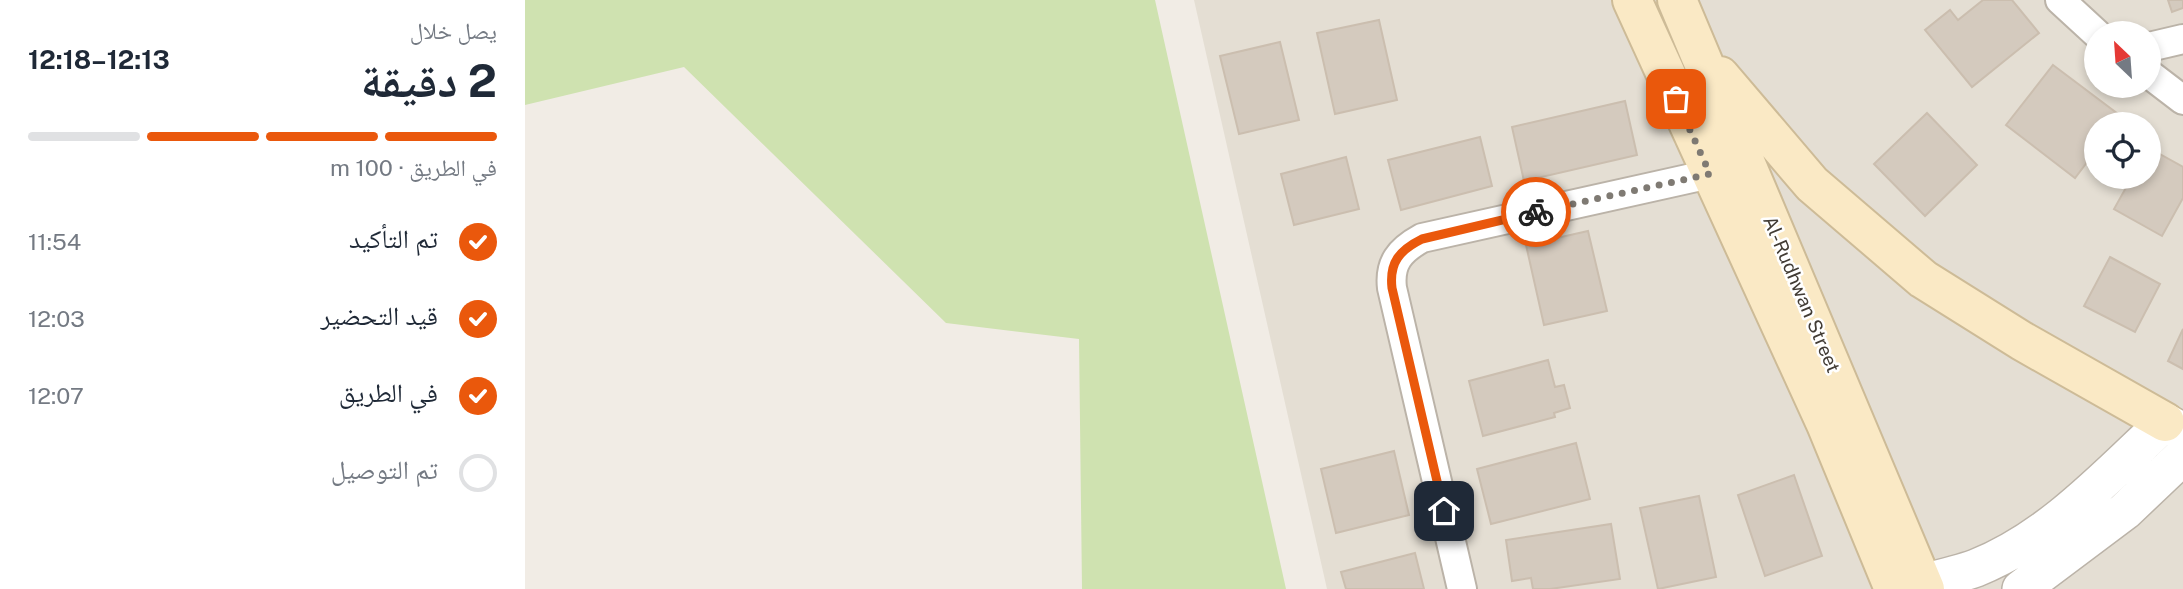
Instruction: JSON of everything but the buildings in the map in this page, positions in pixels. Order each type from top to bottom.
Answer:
[{"type":"main road","name":"Al-Rudhwan Street","points":[[1632,0],[1826,424],[1910,587]]},
{"type":"main road","name":"Al-Rudhwan Street","points":[[1677,0],[1910,587]]},
{"type":"main road","points":[[1696,49],[1812,184],[1923,279],[2022,341],[2172,448]]},
{"type":"street","points":[[2060,0],[2084,22]]},
{"type":"street","points":[[2161,44],[2183,39]]},
{"type":"street","points":[[2161,83],[2183,100]]},
{"type":"street","points":[[1462,589],[1392,288],[1390,276],[1399,254],[1422,239],[1710,174]]},
{"type":"street","points":[[2021,589],[2100,484],[2172,448]]},
{"type":"street","points":[[1910,587],[1992,561],[2030,540],[2062,537]]},
{"type":"shaded area","points":[[1194,0],[2183,0],[2183,589],[1327,589]]},
{"type":"green space","points":[[525,0],[1155,0],[1286,589],[1082,589],[1079,339],[946,323],[684,67],[525,105]]},
{"type":"way so far","points":[[1536,212],[1710,174],[1676,99]]},
{"type":"route","points":[[1444,511],[1392,288],[1392,265],[1408,246],[1422,239],[1536,212]]}]
